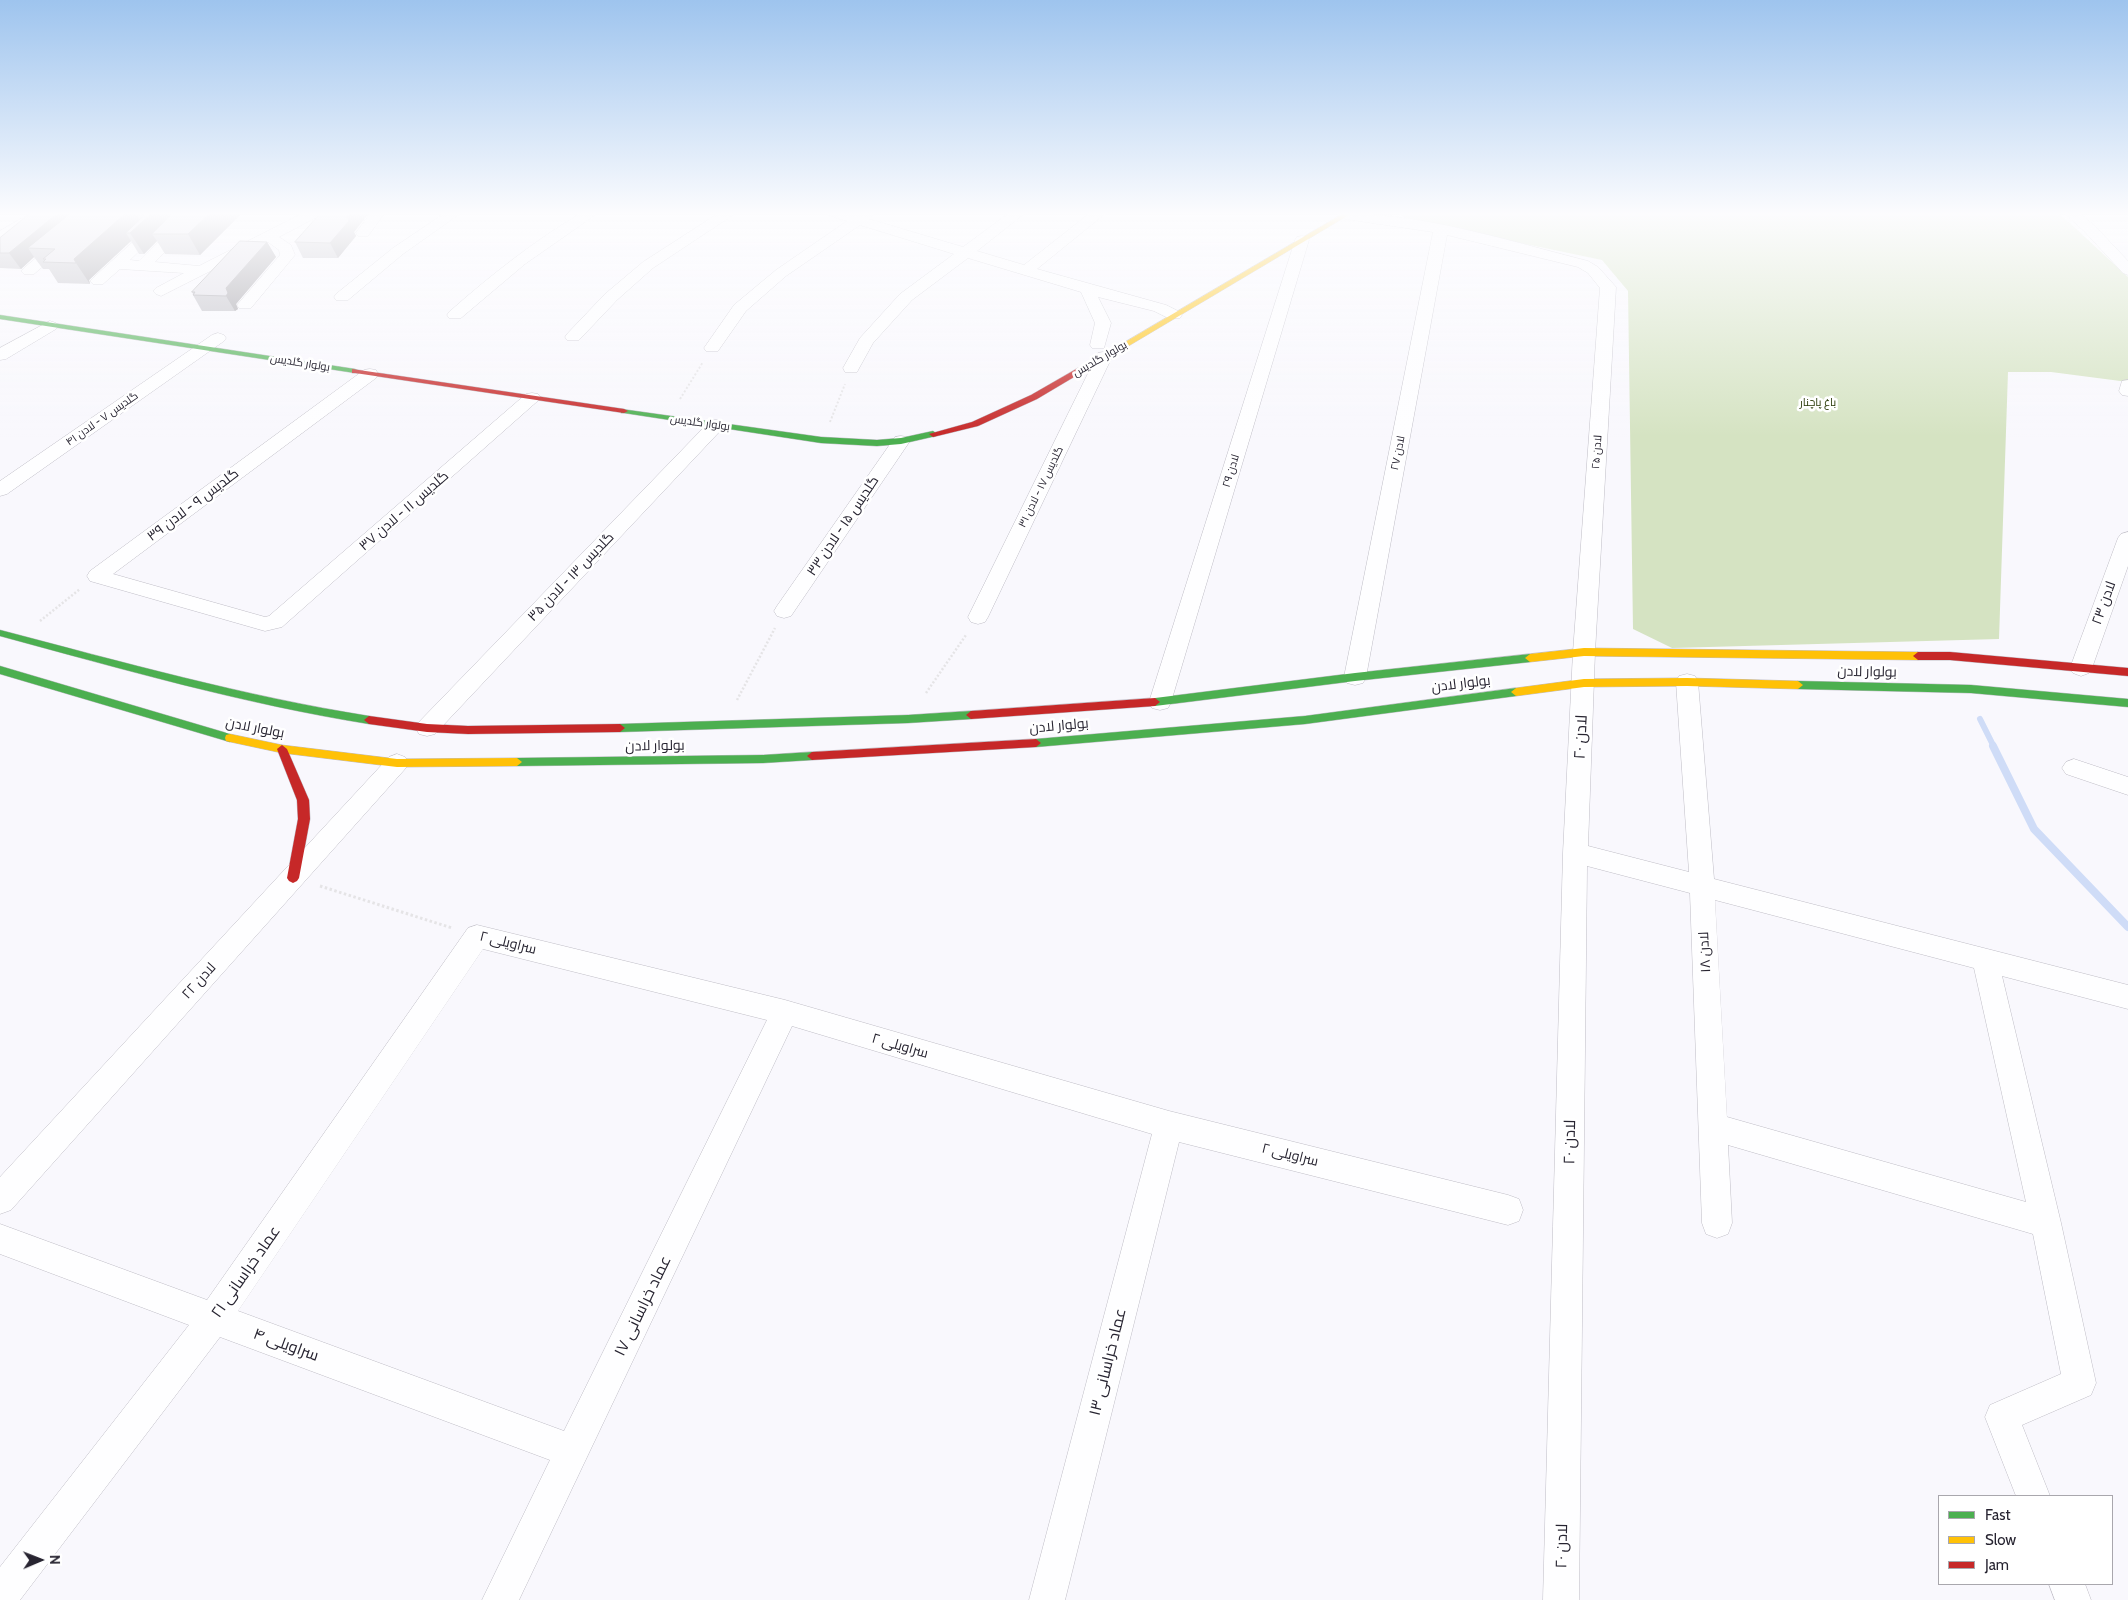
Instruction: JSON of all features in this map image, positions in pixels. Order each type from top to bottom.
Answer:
[{"type":"main road","name":"بولوار گلدیس","points":[[1097,350],[1209,288]]},
{"type":"main road","name":"بولوار گلدیس","points":[[1144,317],[1168,309]]},
{"type":"main road","name":"بولوار گلدیس","points":[[0,317],[50,326],[211,343],[257,344]]},
{"type":"main road","name":"بولوار گلدیس","points":[[189,334],[211,343],[370,374],[821,440],[877,443],[901,440],[976,424],[1034,397],[1114,336]]},
{"type":"main road","points":[[928,423],[971,413]]},
{"type":"main road","name":"بولوار لادن","points":[[0,633],[249,698],[323,712],[427,728],[564,730],[908,719],[1160,702],[1584,652],[1950,656],[2128,672]]},
{"type":"main road","name":"بولوار لادن","points":[[0,670],[216,735],[282,749],[397,763],[764,759],[1044,742],[1305,720],[1584,683],[1687,682],[1970,689],[2128,703]]},
{"type":"main road","points":[[282,749],[303,800],[304,819],[293,878]]},
{"type":"street","points":[[161,291],[167,288]]},
{"type":"street","points":[[245,305],[260,288]]},
{"type":"street","points":[[342,297],[353,288]]},
{"type":"street","points":[[455,315],[485,288]]},
{"type":"street","points":[[573,337],[622,288]]},
{"type":"street","points":[[712,348],[740,308],[764,288]]},
{"type":"street","points":[[850,368],[866,341],[906,297],[918,288]]},
{"type":"street","points":[[1083,288],[1168,309]]},
{"type":"street","name":"لادن ۲۹","points":[[1160,702],[1287,288]]},
{"type":"street","name":"لادن ۲۷","points":[[1355,678],[1430,288]]},
{"type":"street","name":"لادن ۲۵","points":[[1584,652],[1608,288]]},
{"type":"street","name":"گلدیس ۱۷ - لادن ۳۱","points":[[978,618],[1097,350],[1103,323],[1087,289]]},
{"type":"street","points":[[0,355],[50,326]]},
{"type":"street","name":"گلدیس ۷ - لادن ۴۱","points":[[0,490],[211,343]]},
{"type":"street","name":"گلدیس ۹ - لادن ۳۹","points":[[97,576],[370,374]]},
{"type":"street","points":[[2128,385],[2128,391]]},
{"type":"street","name":"گلدیس ۱۱ - لادن ۳۷","points":[[97,576],[265,624],[274,622],[532,398]]},
{"type":"street","name":"گلدیس ۱۳ - لادن ۳۵","points":[[427,728],[716,425]]},
{"type":"street","name":"گلدیس ۱۵ - لادن ۳۳","points":[[784,611],[901,440]]},
{"type":"street","name":"لادن ۲۳","points":[[2081,668],[2128,538]]},
{"type":"street","name":"لادن ۲۰","points":[[1561,1600],[1575,853],[1584,652]]},
{"type":"street","name":"لادن ۱۸","points":[[1687,682],[1702,885],[1718,1223]]},
{"type":"street","name":"لادن ۲۲","points":[[0,1199],[397,763]]},
{"type":"street","points":[[2074,768],[2128,786]]},
{"type":"street","points":[[1575,853],[2128,997]]},
{"type":"street","name":"سراویلی ۲","points":[[477,936],[785,1012],[1169,1125],[1508,1210]]},
{"type":"street","name":"عماد خراسانی ۲۱","points":[[0,1597],[214,1318],[477,936]]},
{"type":"street","points":[[1985,960],[2046,1224],[2079,1382],[2002,1417],[2033,1495]]},
{"type":"street","name":"عماد خراسانی ۱۷","points":[[500,1600],[785,1012]]},
{"type":"street","name":"عماد خراسانی ۱۳","points":[[1047,1600],[1169,1125]]},
{"type":"street","points":[[1713,1127],[2046,1224]]},
{"type":"street","name":"سراویلی ۴","points":[[0,1239],[572,1451]]},
{"type":"street","points":[[2067,1585],[2074,1600]]},
{"type":"path","points":[[676,406],[712,348]]},
{"type":"path","points":[[828,428],[850,368]]},
{"type":"path","points":[[18,638],[97,576]]},
{"type":"path","points":[[724,725],[784,611]]},
{"type":"path","points":[[908,719],[978,618]]},
{"type":"path","name":"سراویلی ۲","points":[[293,878],[477,936]]},
{"type":"green space","name":"باغ پاچنار","points":[[1625,288],[2128,288],[2128,382],[2051,372],[2008,372],[1999,639],[1672,648],[1633,629],[1628,291]]},
{"type":"building","points":[[196,288],[226,288],[228,293],[226,296],[193,295],[195,292],[192,292]]},
{"type":"waterway","points":[[1980,719],[1994,747]]},
{"type":"waterway","points":[[1993,746],[2034,829],[2128,927]]},
{"type":"traffic: fast","points":[[0,317],[355,371]]},
{"type":"traffic: fast","points":[[624,411],[821,440],[877,443],[901,441],[933,434]]},
{"type":"traffic: fast","points":[[0,633],[229,693],[369,720]]},
{"type":"traffic: fast","points":[[1155,702],[1355,677],[1530,658]]},
{"type":"traffic: fast","points":[[0,670],[230,738]]},
{"type":"traffic: fast","points":[[1798,685],[1971,689],[2128,703]]},
{"type":"traffic: fast","points":[[1036,743],[1305,720],[1516,692]]},
{"type":"traffic: fast","points":[[620,728],[908,719],[971,715]]},
{"type":"traffic: fast","points":[[517,762],[763,759],[812,756]]},
{"type":"traffic: slow","points":[[1102,358],[1222,288]]},
{"type":"traffic: slow","points":[[1530,658],[1584,652],[1918,656]]},
{"type":"traffic: slow","points":[[1516,692],[1584,683],[1687,682],[1798,685]]},
{"type":"traffic: slow","points":[[230,738],[282,749],[397,763],[517,762]]},
{"type":"traffic: jam","points":[[933,434],[975,424],[1034,397],[1102,358]]},
{"type":"traffic: jam","points":[[355,371],[624,411]]},
{"type":"traffic: jam","points":[[1918,656],[1950,656],[2128,672]]},
{"type":"traffic: jam","points":[[971,715],[1155,702]]},
{"type":"traffic: jam","points":[[369,720],[427,728],[468,730],[620,728]]},
{"type":"traffic: jam","points":[[812,756],[1036,743]]},
{"type":"traffic: jam","points":[[282,749],[303,800],[304,819],[293,878]]}]
